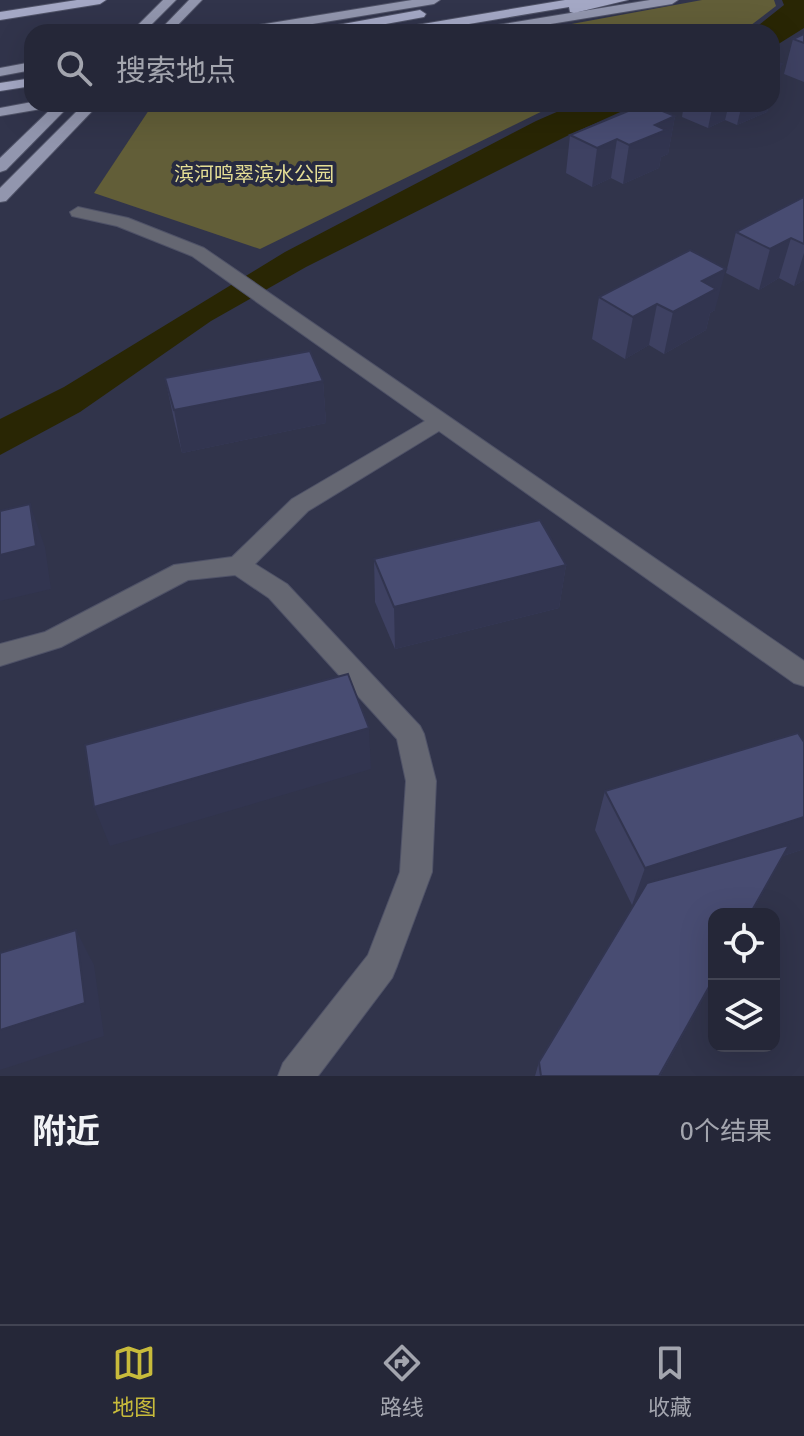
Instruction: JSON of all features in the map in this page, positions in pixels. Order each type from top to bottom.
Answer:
[{"type":"highway","points":[[0,5],[32,0]]},
{"type":"highway","points":[[0,16],[100,0]]},
{"type":"highway","points":[[366,24],[501,0]]},
{"type":"highway","points":[[446,24],[587,0]]},
{"type":"highway","points":[[496,24],[622,0]]},
{"type":"highway","points":[[0,87],[24,83]]},
{"type":"highway","points":[[0,100],[24,96]]},
{"type":"main road","points":[[145,24],[170,0]]},
{"type":"main road","points":[[172,24],[196,0]]},
{"type":"main road","points":[[289,24],[434,0]]},
{"type":"main road","points":[[527,24],[672,0]]},
{"type":"main road","points":[[0,72],[24,68]]},
{"type":"main road","points":[[0,112],[24,108]]},
{"type":"main road","points":[[0,167],[56,112]]},
{"type":"main road","points":[[0,197],[84,112]]},
{"type":"street","points":[[78,212],[122,222],[198,252],[804,675]]},
{"type":"street","points":[[0,655],[52,640],[183,571],[239,565],[300,505],[442,420]]},
{"type":"street","points":[[239,565],[278,591],[410,734],[421,781],[416,872],[380,966],[296,1076]]},
{"type":"green space","points":[[702,0],[774,0],[776,6],[752,24],[572,24]]},
{"type":"green space","name":"滨河鸣翠滨水公园","points":[[148,112],[541,112],[260,249],[94,193]]},
{"type":"shaded area","points":[[782,0],[804,0],[804,28],[780,43],[780,24],[760,24],[784,5]]},
{"type":"shaded area","points":[[557,112],[620,112],[306,267],[211,321],[80,412],[0,455],[0,419],[64,387],[285,252]]},
{"type":"building","points":[[804,34],[804,43],[793,39]]},
{"type":"building","points":[[626,112],[665,112],[675,116],[655,125],[666,130],[629,145],[617,139],[597,148],[570,135]]},
{"type":"building","points":[[804,197],[804,244],[791,238],[770,249],[736,232]]},
{"type":"building","points":[[690,250],[726,269],[702,281],[716,289],[673,312],[657,304],[633,317],[599,297]]},
{"type":"building","points":[[310,351],[323,381],[174,410],[165,378]]},
{"type":"building","points":[[30,504],[36,546],[0,555],[0,511]]},
{"type":"building","points":[[540,520],[566,565],[394,607],[374,559]]},
{"type":"building","points":[[348,674],[369,728],[94,807],[85,745]]},
{"type":"building","points":[[798,733],[804,742],[804,817],[645,868],[605,791]]},
{"type":"building","points":[[789,845],[753,908],[708,908],[708,989],[659,1076],[541,1076],[539,1062],[647,883]]},
{"type":"building","points":[[76,930],[85,1003],[0,1030],[0,953]]}]
